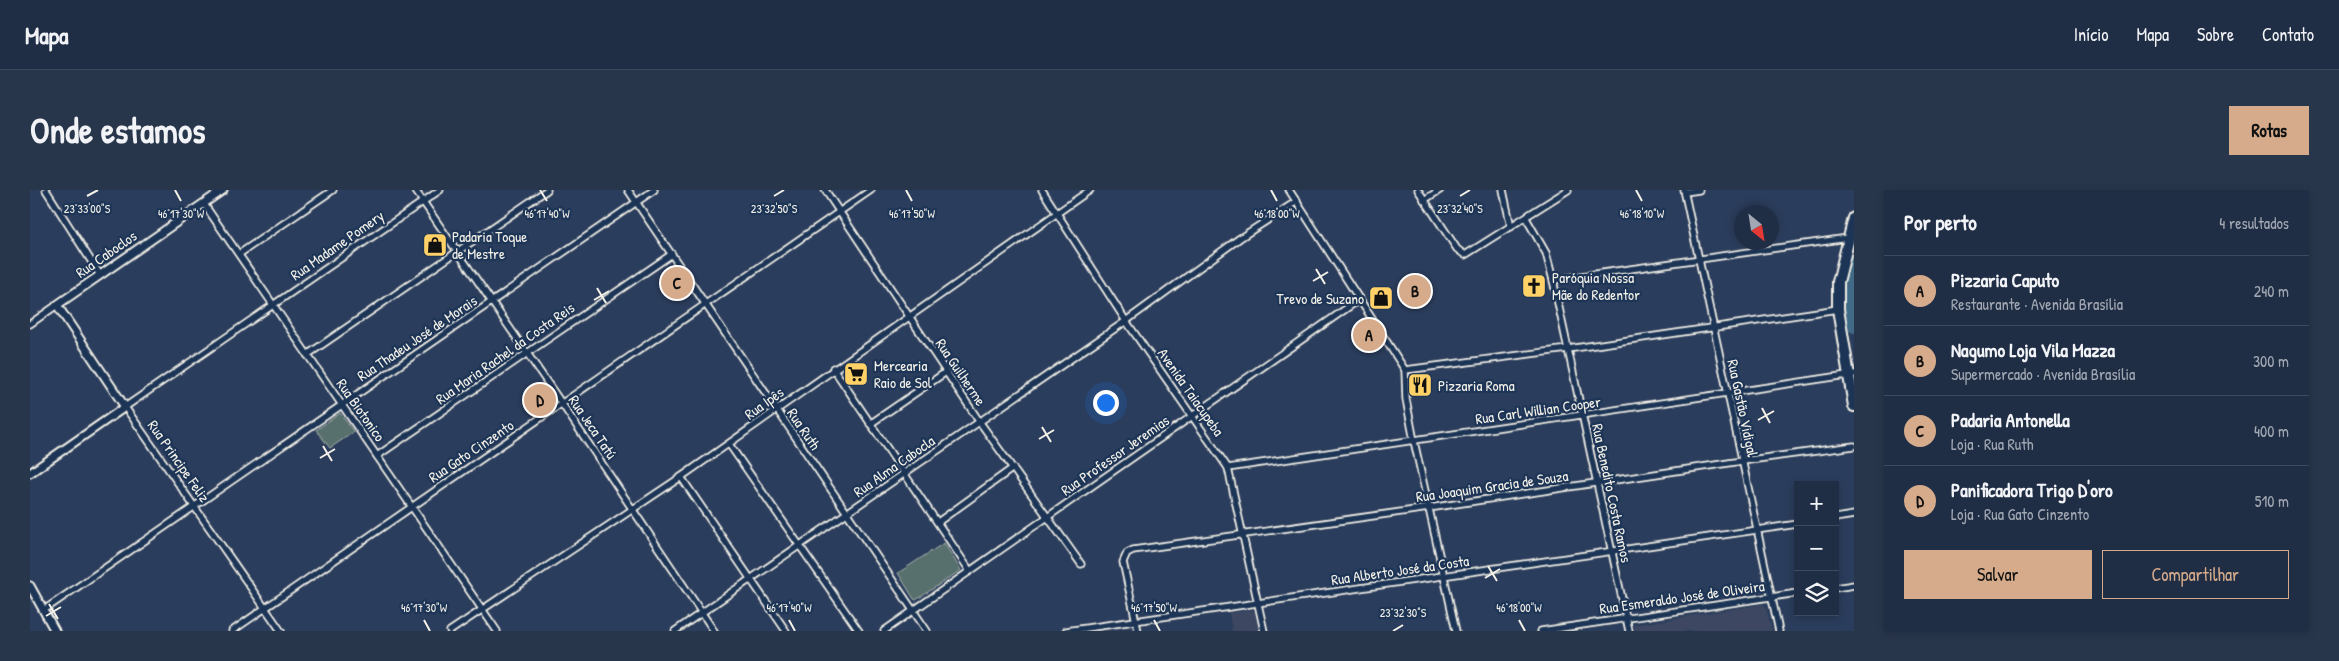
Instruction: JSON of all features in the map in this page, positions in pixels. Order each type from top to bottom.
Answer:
[{"type":"highway","points":[[1854,218],[1838,282],[1838,309],[1852,375],[1854,406]]},
{"type":"street","points":[[46,190],[100,275]]},
{"type":"street","points":[[239,254],[333,190]]},
{"type":"street","name":"Rua Jeca Tatú","points":[[415,190],[562,404],[714,631]]},
{"type":"street","name":"Rua Madame Pomery","points":[[125,407],[440,190]]},
{"type":"street","points":[[308,355],[547,190]]},
{"type":"street","name":"Rua Ruth","points":[[628,190],[927,631]]},
{"type":"street","name":"Rua Thadeu José de Morais","points":[[44,610],[654,190]]},
{"type":"street","name":"Rua Guilherme","points":[[825,190],[979,421],[1081,564]]},
{"type":"street","name":"Rua Gato Cinzento","points":[[232,631],[871,190]]},
{"type":"street","name":"Avenida Taiacupeba","points":[[1042,190],[1126,321],[1228,468],[1264,631]]},
{"type":"street","name":"Rua Ipês","points":[[450,631],[729,444],[833,368],[1090,190]]},
{"type":"street","points":[[1290,190],[1405,370],[1406,399],[1414,441],[1456,631]]},
{"type":"street","points":[[1418,190],[1457,248],[1465,255],[1568,190]]},
{"type":"street","points":[[1424,200],[1440,190]]},
{"type":"street","points":[[1503,190],[1512,227]]},
{"type":"street","points":[[1685,191],[1699,190]]},
{"type":"street","name":"Rua Caboclos","points":[[30,324],[204,204],[219,191]]},
{"type":"street","name":"Rua Gastão Vidigal","points":[[1685,191],[1756,531],[1779,631]]},
{"type":"street","name":"Rua Alma Cabocla","points":[[675,631],[1126,321],[1240,238],[1297,201]]},
{"type":"street","name":"Rua Biotonico","points":[[204,204],[498,631]]},
{"type":"street","name":"Rua Benedito Costa Ramos","points":[[1526,218],[1546,253],[1553,280],[1629,631]]},
{"type":"street","points":[[1553,280],[1848,238]]},
{"type":"street","name":"Rua Maria Rachel da Costa Reis","points":[[377,456],[672,254]]},
{"type":"street","name":"Rua Professor Jeremias","points":[[884,631],[1360,299]]},
{"type":"street","name":"Rua Principe Feliz","points":[[57,305],[193,506],[281,631]]},
{"type":"street","points":[[1405,370],[1568,349],[1838,309]]},
{"type":"street","points":[[833,368],[970,571]]},
{"type":"street","points":[[870,424],[946,372]]},
{"type":"street","name":"Rua Carl Willian Cooper","points":[[1228,468],[1852,375]]},
{"type":"street","points":[[30,473],[125,407]]},
{"type":"street","points":[[729,444],[859,631]]},
{"type":"street","name":"Rua Joaquim Gracia de Souza","points":[[1136,621],[1123,562],[1127,553],[1133,550],[1597,484],[1742,460],[1854,446]]},
{"type":"street","points":[[938,522],[1013,468]]},
{"type":"street","points":[[681,477],[786,631]]},
{"type":"street","points":[[1839,517],[1854,515]]},
{"type":"street","name":"Rua Alberto José da Costa","points":[[1066,631],[1794,525]]},
{"type":"street","points":[[1839,587],[1854,585]]},
{"type":"street","points":[[30,586],[55,631]]},
{"type":"street","name":"Rua Esmeraldo José de Oliveira","points":[[1541,631],[1794,594]]},
{"type":"street","points":[[1136,621],[1138,631]]},
{"type":"shaded area","points":[[1763,604],[1766,607],[1772,631],[1635,631],[1634,625]]},
{"type":"shaded area","points":[[1254,611],[1259,631],[1232,631],[1229,613]]},
{"type":"green space","points":[[340,413],[354,432],[330,448],[316,430]]},
{"type":"green space","points":[[944,543],[961,570],[916,600],[914,599],[898,573]]},
{"type":"waterway","points":[[1854,262],[1849,285],[1854,326]]},
{"type":"place","name":"Padaria Toque de Mestre","points":[[435,245]]},
{"type":"place","name":"Padaria Antonella","points":[[677,283]]},
{"type":"place","name":"Paróquia Nossa Mãe do Redentor","points":[[1534,286]]},
{"type":"place","name":"Nagumo Loja Vila Mazza","points":[[1415,291]]},
{"type":"place","name":"Trevo de Suzano","points":[[1381,298]]},
{"type":"place","name":"Pizzaria Caputo","points":[[1369,335]]},
{"type":"place","name":"Mercearia Raio de Sol","points":[[856,374]]},
{"type":"place","name":"Pizzaria Roma","points":[[1420,385]]},
{"type":"place","name":"Panificadora Trigo D'oro","points":[[540,400]]}]
